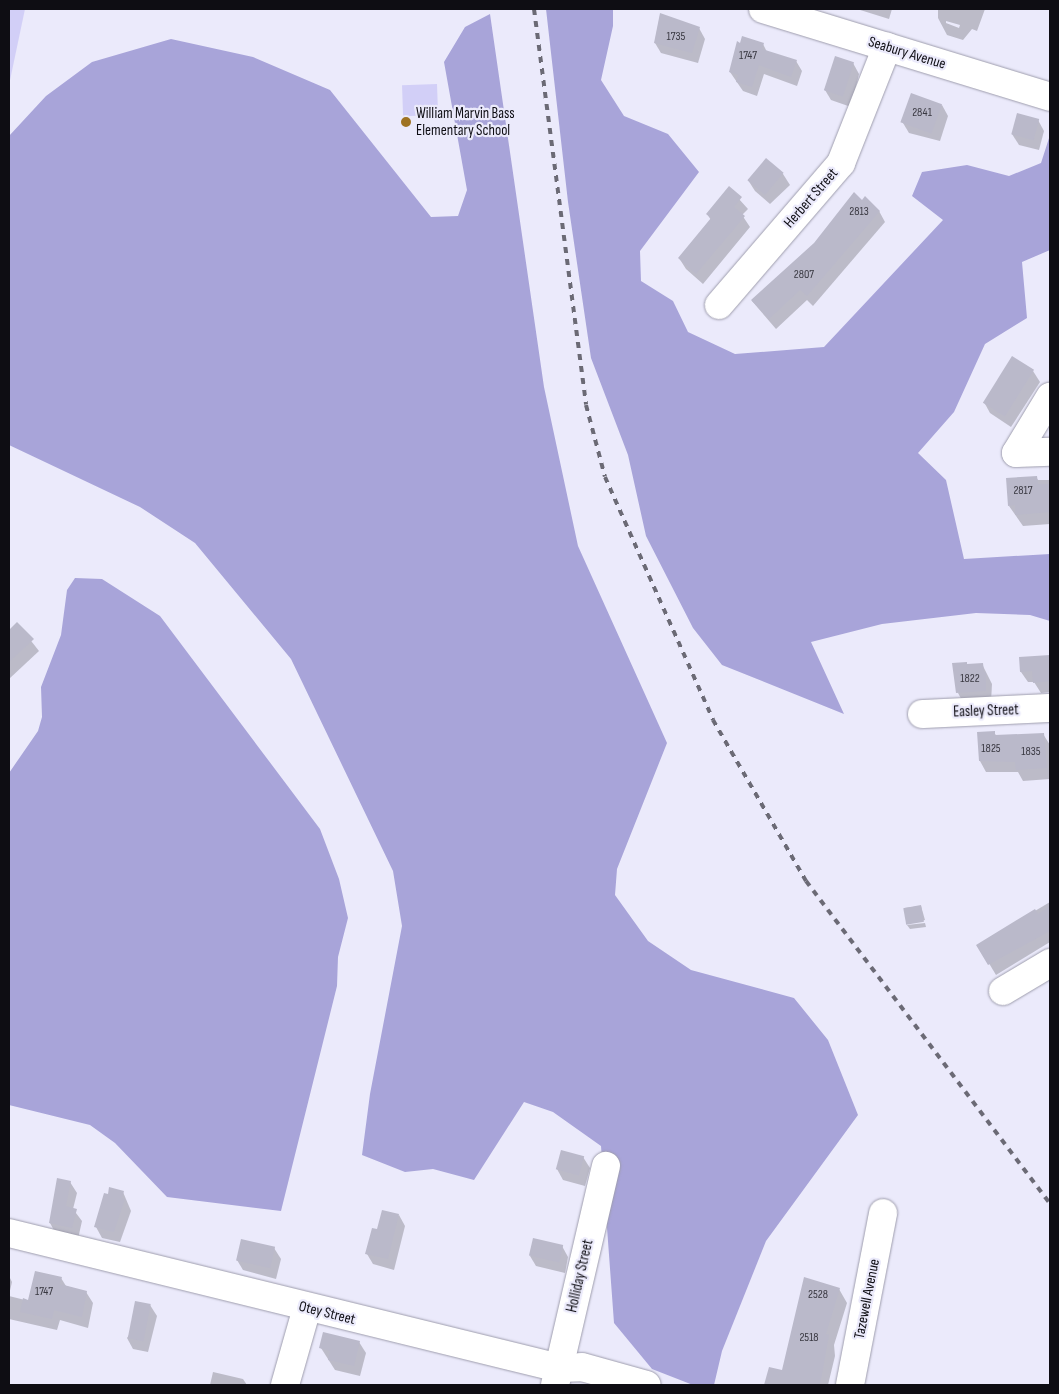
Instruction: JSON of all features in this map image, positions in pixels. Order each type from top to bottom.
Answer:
[{"type":"street","name":"Seabury Avenue","points":[[763,9],[1050,97]]},
{"type":"street","name":"Herbert Street","points":[[719,305],[841,163],[887,47]]},
{"type":"street","points":[[1050,397],[1016,453],[1050,452]]},
{"type":"street","name":"Easley Street","points":[[922,714],[1050,708]]},
{"type":"street","points":[[1003,991],[1050,963]]},
{"type":"street","name":"Holliday Street","points":[[557,1377],[606,1166]]},
{"type":"street","name":"Tazewell Avenue","points":[[850,1385],[883,1213]]},
{"type":"street","name":"Otey Street","points":[[9,1233],[307,1308],[557,1377],[582,1367],[647,1385]]},
{"type":"street","points":[[286,1385],[307,1308]]},
{"type":"shaded area","points":[[9,9],[25,9],[9,85]]},
{"type":"shaded area","points":[[546,9],[613,9],[613,26],[601,80],[624,116],[668,134],[699,172],[640,251],[641,281],[673,301],[688,332],[735,354],[824,347],[943,220],[912,196],[922,172],[967,165],[1009,176],[1041,163],[1050,135],[1050,250],[1022,262],[1027,318],[985,344],[954,412],[918,453],[946,480],[964,559],[1050,554],[1050,621],[1030,615],[976,613],[882,624],[811,642],[844,714],[722,665],[693,628],[646,536],[628,455],[591,358],[568,202]]},
{"type":"shaded area","points":[[490,14],[544,387],[578,546],[667,743],[617,869],[615,895],[648,941],[691,970],[794,998],[828,1040],[858,1115],[766,1241],[722,1351],[714,1385],[693,1385],[652,1369],[614,1323],[601,1146],[553,1112],[524,1102],[474,1180],[433,1169],[405,1172],[362,1155],[370,1094],[402,926],[393,871],[291,659],[195,543],[140,507],[9,445],[9,136],[46,96],[92,62],[171,39],[253,57],[330,90],[431,217],[458,216],[467,190],[444,62],[465,27]]},
{"type":"shaded area","points":[[437,84],[438,115],[403,116],[402,85]]},
{"type":"shaded area","points":[[75,578],[102,579],[160,616],[320,829],[339,879],[348,918],[338,957],[337,986],[281,1211],[167,1197],[115,1143],[90,1125],[9,1105],[9,773],[38,731],[42,717],[41,687],[61,635],[67,590]]},
{"type":"building","points":[[660,13],[700,27],[692,53],[654,43]]},
{"type":"building","points":[[742,36],[764,43],[762,49],[797,60],[791,77],[759,65],[752,87],[736,82],[738,75],[729,72],[737,41],[740,43]]},
{"type":"building","points":[[835,56],[854,62],[843,96],[824,90]]},
{"type":"building","points":[[911,93],[942,104],[931,133],[900,122]]},
{"type":"building","points":[[1017,113],[1039,119],[1034,140],[1011,134]]},
{"type":"building","points":[[766,158],[784,173],[765,195],[747,180]]},
{"type":"building","points":[[729,186],[742,197],[734,207],[745,216],[696,274],[678,258],[711,218],[706,214]]},
{"type":"building","points":[[854,192],[862,200],[865,196],[880,211],[807,296],[800,290],[769,319],[751,300],[814,243]]},
{"type":"building","points":[[1012,356],[1034,370],[1005,416],[983,403]]},
{"type":"building","points":[[1037,476],[1038,484],[1050,484],[1050,512],[1015,515],[1015,505],[1008,506],[1006,478]]},
{"type":"building","points":[[17,622],[34,639],[9,662],[9,630]]},
{"type":"building","points":[[1050,655],[1050,681],[1033,683],[1032,671],[1020,672],[1019,657]]},
{"type":"building","points":[[967,662],[967,664],[983,663],[984,672],[986,672],[986,691],[956,693],[952,663]]},
{"type":"building","points":[[995,731],[995,735],[1044,733],[1047,768],[1016,770],[1015,762],[979,761],[977,732]]},
{"type":"building","points":[[921,905],[924,922],[906,925],[903,908]]},
{"type":"building","points":[[1050,906],[1050,931],[988,965],[976,945],[1035,909],[1038,914]]},
{"type":"building","points":[[561,1150],[584,1156],[579,1176],[556,1169]]},
{"type":"building","points":[[57,1178],[71,1181],[66,1206],[77,1209],[72,1228],[49,1223]]},
{"type":"building","points":[[109,1187],[124,1191],[122,1198],[125,1199],[114,1232],[94,1227],[104,1193],[108,1194]]},
{"type":"building","points":[[382,1210],[399,1214],[388,1259],[365,1254],[372,1228],[377,1229]]},
{"type":"building","points":[[533,1238],[563,1245],[559,1263],[529,1256]]},
{"type":"building","points":[[241,1239],[275,1247],[270,1268],[236,1260]]},
{"type":"building","points":[[35,1271],[62,1277],[60,1284],[87,1291],[82,1317],[54,1310],[52,1319],[20,1312],[23,1298],[28,1300]]},
{"type":"building","points":[[804,1277],[840,1288],[826,1334],[829,1335],[820,1385],[764,1385],[769,1367],[782,1370]]},
{"type":"building","points":[[135,1301],[151,1304],[143,1341],[128,1338]]},
{"type":"building","points":[[323,1332],[360,1341],[354,1366],[328,1360],[330,1351],[319,1348]]},
{"type":"railway","points":[[534,9],[586,405],[605,477],[713,720],[806,881],[1050,1204]]},
{"type":"place","name":"William Marvin Bass Elementary School","points":[[406,122]]}]
